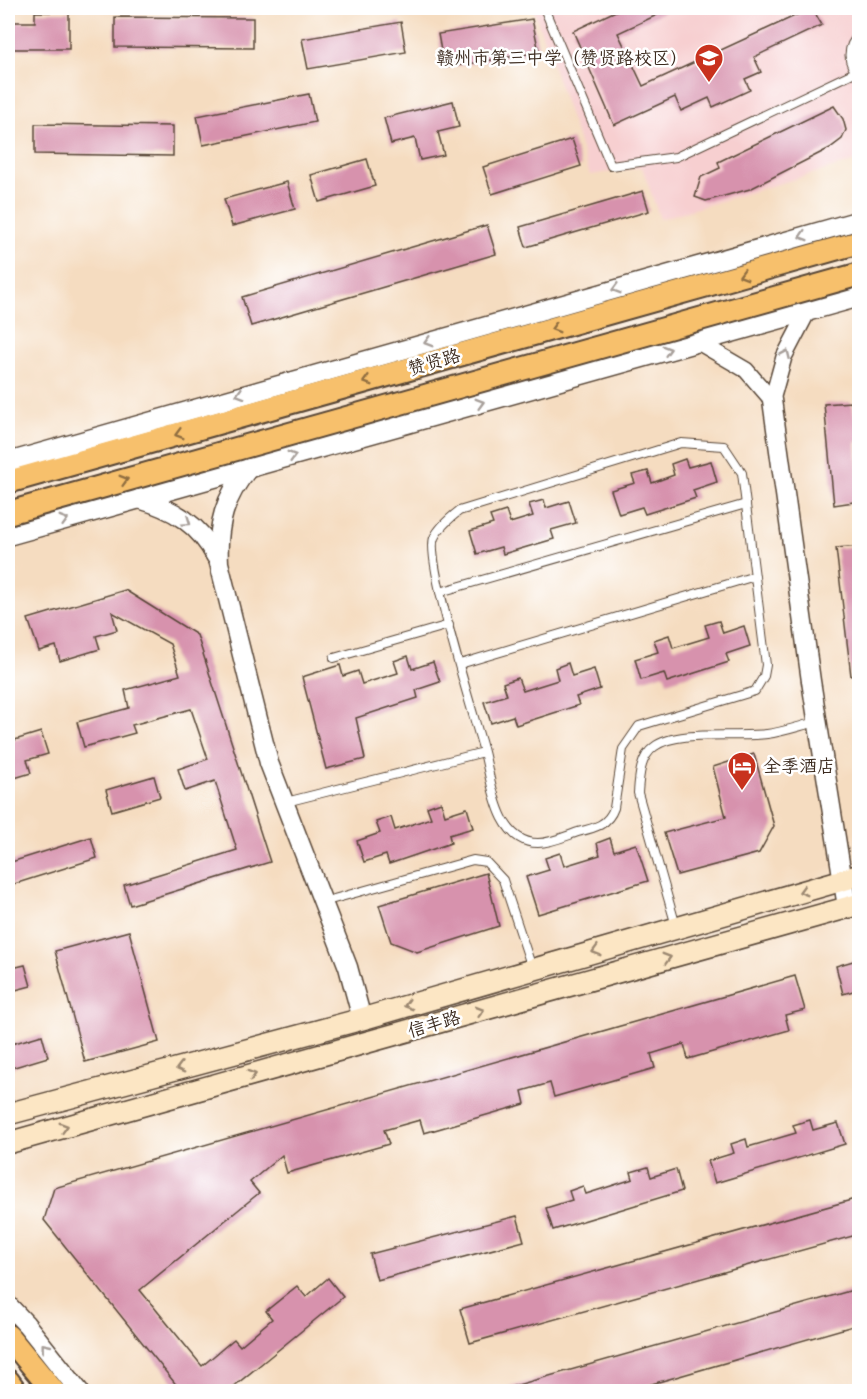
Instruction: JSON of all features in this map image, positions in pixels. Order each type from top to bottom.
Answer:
[{"type":"main road","name":"赞贤路","points":[[8,482],[860,242]]},
{"type":"main road","name":"赞贤路","points":[[8,513],[860,274]]},
{"type":"main road","name":"信丰路","points":[[8,1114],[362,1019],[850,878]]},
{"type":"main road","name":"信丰路","points":[[8,1143],[853,906]]},
{"type":"main road","points":[[8,1336],[54,1392]]},
{"type":"main road","points":[[8,1381],[16,1392]]},
{"type":"street","points":[[8,462],[860,220]]},
{"type":"street","points":[[8,536],[860,297]]},
{"type":"street","points":[[808,311],[784,357],[772,400],[818,722],[850,878],[853,906]]},
{"type":"street","points":[[698,342],[746,370],[772,400]]},
{"type":"street","points":[[219,563],[219,530],[223,512],[231,492],[249,468]]},
{"type":"street","points":[[138,499],[166,509],[192,525],[206,537],[219,563],[269,764],[348,967],[362,1019]]},
{"type":"street","points":[[8,1305],[80,1392]]},
{"type":"lane","points":[[544,8],[611,166],[676,157],[857,74],[849,55],[850,46],[860,34]]},
{"type":"lane","points":[[681,442],[706,442],[724,446],[742,473],[755,576],[766,665],[764,676],[755,691],[639,726],[623,749],[614,808],[611,816],[601,826],[540,843],[523,842],[504,825],[440,592],[433,551],[434,538],[447,520],[459,511],[681,442]]},
{"type":"lane","points":[[440,592],[746,504]]},
{"type":"lane","points":[[460,664],[755,576]]},
{"type":"lane","points":[[334,657],[449,625]]},
{"type":"lane","points":[[676,927],[638,793],[639,776],[644,760],[654,746],[678,738],[766,734],[818,722]]},
{"type":"lane","points":[[284,803],[484,752]]},
{"type":"lane","points":[[323,903],[474,860],[486,862],[503,880],[532,969]]},
{"type":"shaded area","name":"赣州市第三中学（赞贤路校区）","points":[[533,8],[859,8],[859,160],[660,219],[642,167],[590,175]]},
{"type":"building","points":[[622,8],[672,8],[618,33],[643,86],[812,8],[822,25],[754,57],[761,72],[745,79],[750,90],[713,107],[709,98],[681,111],[675,97],[614,125],[573,31]]},
{"type":"building","points":[[35,12],[69,12],[69,49],[8,49],[8,22],[35,22]]},
{"type":"building","points":[[115,17],[253,18],[253,48],[115,47]]},
{"type":"building","points":[[532,19],[539,52],[444,68],[438,34]]},
{"type":"building","points":[[401,22],[406,52],[308,69],[302,39]]},
{"type":"building","points":[[309,94],[315,122],[203,145],[197,116]]},
{"type":"building","points":[[453,101],[459,127],[438,132],[444,155],[420,160],[415,138],[391,144],[384,118]]},
{"type":"building","points":[[834,106],[843,119],[846,130],[842,139],[830,148],[750,189],[706,201],[695,197],[701,177],[720,168],[718,162]]},
{"type":"building","points":[[35,124],[173,126],[173,156],[35,154]]},
{"type":"building","points":[[572,139],[581,166],[492,194],[483,167]]},
{"type":"building","points":[[367,159],[375,186],[319,202],[311,175]]},
{"type":"building","points":[[287,182],[295,209],[232,226],[224,199]]},
{"type":"building","points":[[643,191],[649,211],[526,247],[520,227]]},
{"type":"building","points":[[487,225],[496,254],[251,326],[242,297]]},
{"type":"building","points":[[851,402],[855,417],[860,416],[860,441],[856,442],[860,501],[834,505],[824,404]]},
{"type":"building","points":[[685,459],[688,467],[711,461],[717,482],[693,490],[696,498],[645,514],[642,507],[619,514],[611,490],[635,483],[632,475],[648,471],[652,483],[674,475],[671,464]]},
{"type":"building","points":[[544,500],[546,508],[569,501],[576,523],[551,530],[554,539],[503,554],[501,547],[477,554],[470,531],[493,524],[490,516],[506,511],[510,523],[533,516],[529,504]]},
{"type":"building","points":[[860,546],[860,675],[851,676],[836,548]]},
{"type":"building","points":[[125,590],[197,635],[270,862],[130,905],[124,885],[237,850],[215,781],[185,791],[178,769],[208,759],[191,709],[132,725],[135,733],[84,747],[77,722],[129,708],[125,690],[180,675],[170,644],[112,612],[117,630],[96,636],[100,649],[60,661],[56,646],[39,651],[28,619]]},
{"type":"building","points":[[719,621],[723,633],[744,626],[750,646],[726,654],[729,662],[667,682],[664,673],[641,680],[635,659],[658,652],[654,640],[669,635],[673,648],[709,637],[705,625]]},
{"type":"building","points":[[408,656],[412,669],[433,662],[440,682],[416,690],[418,698],[356,718],[365,759],[326,769],[302,677],[340,665],[343,676],[358,671],[362,684],[398,673],[394,661]]},
{"type":"building","points":[[568,663],[572,676],[594,669],[600,689],[576,697],[579,705],[516,725],[513,716],[491,723],[484,702],[507,695],[503,683],[518,678],[523,691],[558,680],[555,668]]},
{"type":"building","points":[[41,732],[48,754],[27,760],[31,773],[8,780],[8,742]]},
{"type":"building","name":"全季酒店","points":[[754,754],[774,826],[759,853],[677,875],[664,833],[726,817],[713,767]]},
{"type":"building","points":[[154,776],[160,797],[112,811],[106,790]]},
{"type":"building","points":[[441,802],[445,815],[467,808],[473,828],[449,835],[451,843],[389,864],[386,855],[364,862],[357,841],[380,833],[376,822],[391,817],[395,830],[431,818],[427,807]]},
{"type":"building","points":[[91,837],[97,858],[8,886],[8,863]]},
{"type":"building","points":[[610,838],[614,851],[636,844],[648,881],[538,914],[526,877],[549,870],[545,858],[560,853],[564,866],[600,855],[597,843]]},
{"type":"building","points":[[486,873],[499,926],[417,952],[391,942],[379,905]]},
{"type":"building","points":[[129,931],[159,1042],[85,1062],[55,951]]},
{"type":"building","points":[[860,959],[860,989],[843,994],[836,966]]},
{"type":"building","points":[[25,965],[31,986],[8,992],[8,969]]},
{"type":"building","points":[[795,976],[805,1010],[785,1015],[789,1030],[688,1059],[684,1044],[651,1054],[655,1068],[554,1097],[550,1083],[522,1091],[525,1104],[424,1133],[420,1120],[384,1130],[389,1144],[287,1173],[282,1155],[250,1182],[259,1193],[140,1290],[202,1366],[234,1339],[240,1346],[272,1319],[266,1311],[297,1286],[306,1297],[328,1278],[343,1297],[227,1392],[182,1392],[44,1220],[54,1188]]},
{"type":"building","points":[[42,1035],[48,1057],[8,1069],[8,1045]]},
{"type":"building","points":[[810,1120],[813,1130],[838,1123],[845,1144],[715,1183],[708,1161],[734,1153],[731,1144],[746,1139],[748,1147],[796,1133],[793,1125]]},
{"type":"building","points":[[648,1167],[651,1177],[676,1169],[682,1191],[553,1230],[546,1208],[572,1200],[569,1191],[583,1186],[586,1194],[633,1179],[631,1172]]},
{"type":"building","points":[[855,1199],[860,1215],[860,1234],[470,1343],[460,1309]]},
{"type":"building","points":[[517,1216],[524,1241],[377,1280],[370,1254]]},
{"type":"building","points":[[860,1288],[860,1324],[624,1392],[508,1392],[507,1388]]},
{"type":"place","name":"赣州市第三中学（赞贤路校区）","points":[[709,84]]},
{"type":"place","name":"全季酒店","points":[[742,792]]}]
